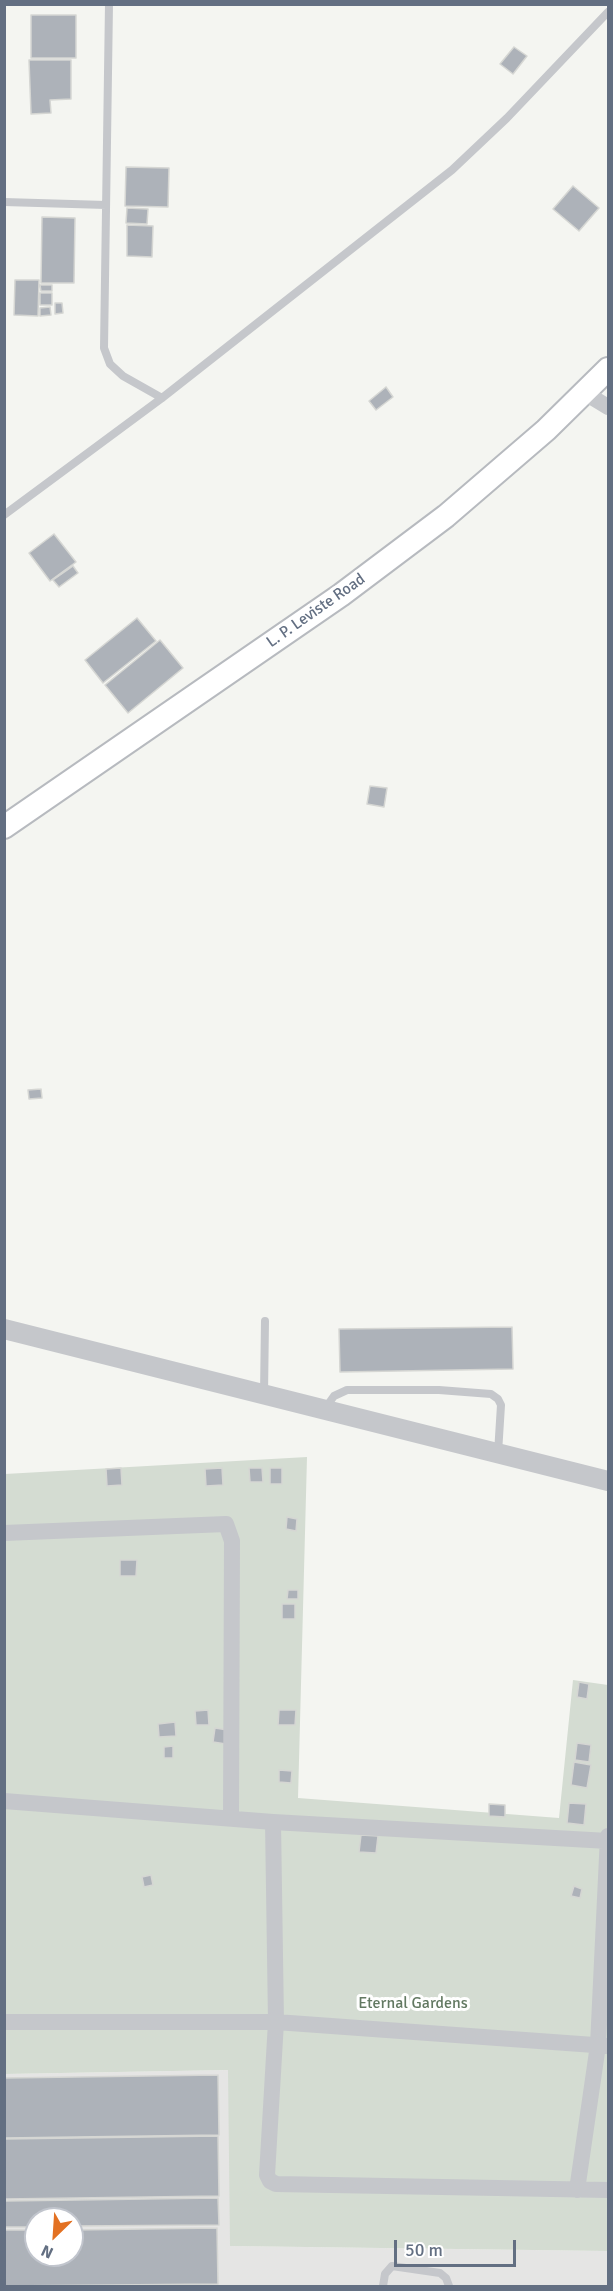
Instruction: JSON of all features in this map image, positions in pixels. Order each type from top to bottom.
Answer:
[{"type":"main road","name":"L. P. Leviste Road","points":[[4,827],[341,595],[446,516],[546,430],[609,369]]},
{"type":"street","points":[[585,393],[609,407]]},
{"type":"street","points":[[4,1329],[609,1481]]},
{"type":"street","points":[[4,1533],[226,1524],[232,1541],[231,1818]]},
{"type":"street","points":[[4,1801],[273,1822],[608,1841]]},
{"type":"street","points":[[273,1822],[276,2022],[267,2175],[276,2184],[609,2190]]},
{"type":"street","points":[[578,2190],[604,2045],[609,1836]]},
{"type":"street","points":[[4,2022],[276,2022],[604,2045]]},
{"type":"lane","points":[[109,4],[104,348],[110,364],[123,376],[162,398]]},
{"type":"lane","points":[[4,515],[162,398],[452,170],[507,118],[609,12]]},
{"type":"lane","points":[[4,202],[106,205]]},
{"type":"lane","points":[[264,1394],[265,1320]]},
{"type":"lane","points":[[324,1410],[334,1396],[347,1390],[439,1390],[491,1394],[498,1399],[501,1405],[498,1453]]},
{"type":"lane","points":[[384,2286],[385,2274],[392,2266],[440,2273],[446,2278],[449,2286]]},
{"type":"shaded area","points":[[229,2070],[231,2246],[608,2251],[608,2286],[5,2286],[4,2074]]},
{"type":"green space","name":"Eternal Gardens","points":[[307,1457],[298,1798],[559,1818],[573,1680],[608,1685],[608,2251],[230,2246],[228,2070],[5,2074],[5,1474]]},
{"type":"building","points":[[31,15],[76,15],[76,58],[31,58]]},
{"type":"building","points":[[514,47],[527,56],[513,74],[500,64]]},
{"type":"building","points":[[29,60],[71,60],[71,99],[50,100],[51,113],[31,114]]},
{"type":"building","points":[[126,167],[169,168],[168,207],[125,206]]},
{"type":"building","points":[[573,186],[599,208],[579,231],[553,209]]},
{"type":"building","points":[[127,208],[148,209],[147,224],[126,223]]},
{"type":"building","points":[[42,217],[75,218],[74,283],[41,283]]},
{"type":"building","points":[[127,225],[153,226],[152,257],[127,256]]},
{"type":"building","points":[[15,280],[39,280],[38,316],[14,315]]},
{"type":"building","points":[[40,285],[52,285],[52,291],[41,291]]},
{"type":"building","points":[[40,293],[52,293],[52,305],[40,305]]},
{"type":"building","points":[[55,303],[62,303],[63,313],[55,314]]},
{"type":"building","points":[[50,307],[51,315],[40,316],[40,308]]},
{"type":"building","points":[[386,387],[393,397],[376,410],[369,401]]},
{"type":"building","points":[[54,534],[76,562],[50,581],[29,553]]},
{"type":"building","points":[[73,566],[78,573],[59,587],[53,580]]},
{"type":"building","points":[[137,618],[156,641],[103,683],[85,660]]},
{"type":"building","points":[[160,640],[183,668],[128,713],[105,685]]},
{"type":"building","points":[[370,786],[387,788],[384,807],[367,804]]},
{"type":"building","points":[[41,1089],[42,1098],[29,1099],[28,1090]]},
{"type":"building","points":[[512,1327],[513,1369],[340,1372],[339,1329]]},
{"type":"building","points":[[121,1468],[122,1485],[107,1486],[106,1469]]},
{"type":"building","points":[[222,1468],[223,1485],[206,1486],[205,1469]]},
{"type":"building","points":[[249,1468],[262,1468],[263,1482],[250,1482]]},
{"type":"building","points":[[270,1468],[282,1468],[282,1484],[270,1484]]},
{"type":"building","points":[[287,1517],[297,1519],[296,1531],[286,1529]]},
{"type":"building","points":[[120,1560],[137,1560],[136,1576],[120,1576]]},
{"type":"building","points":[[288,1590],[298,1590],[298,1599],[287,1599]]},
{"type":"building","points":[[282,1604],[295,1604],[295,1619],[282,1619]]},
{"type":"building","points":[[579,1682],[589,1684],[587,1699],[577,1697]]},
{"type":"building","points":[[208,1710],[209,1725],[196,1725],[195,1711]]},
{"type":"building","points":[[279,1710],[296,1710],[295,1725],[278,1725]]},
{"type":"building","points":[[175,1722],[176,1736],[159,1737],[158,1724]]},
{"type":"building","points":[[215,1728],[228,1730],[226,1744],[213,1742]]},
{"type":"building","points":[[577,1743],[591,1745],[589,1762],[575,1760]]},
{"type":"building","points":[[173,1746],[173,1758],[164,1758],[164,1747]]},
{"type":"building","points":[[574,1762],[591,1765],[587,1788],[571,1785]]},
{"type":"building","points":[[279,1770],[292,1771],[291,1783],[279,1782]]},
{"type":"building","points":[[569,1803],[586,1804],[584,1825],[567,1823]]},
{"type":"building","points":[[489,1804],[505,1805],[505,1817],[489,1816]]},
{"type":"building","points":[[361,1835],[378,1836],[376,1853],[359,1852]]},
{"type":"building","points":[[151,1875],[153,1885],[144,1887],[142,1877]]},
{"type":"building","points":[[574,1886],[582,1889],[580,1898],[571,1896]]},
{"type":"building","points":[[218,2075],[219,2135],[4,2138],[4,2078]]},
{"type":"building","points":[[218,2136],[219,2196],[4,2199],[4,2139]]},
{"type":"building","points":[[218,2198],[219,2225],[84,2226],[84,2207],[24,2207],[24,2227],[4,2227],[4,2201]]},
{"type":"building","points":[[217,2228],[218,2284],[4,2286],[4,2230],[24,2230],[24,2267],[84,2267],[84,2230]]}]
